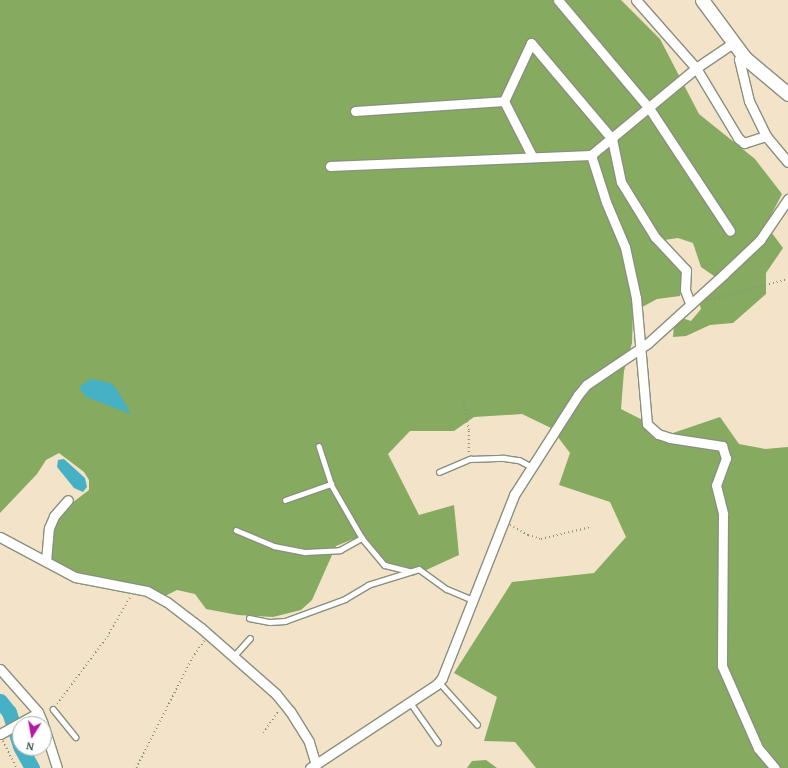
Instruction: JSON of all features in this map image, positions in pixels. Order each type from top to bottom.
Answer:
[{"type":"street","points":[[558,0],[649,108],[730,231]]},
{"type":"street","points":[[636,0],[696,68],[738,138],[744,143],[766,136]]},
{"type":"street","points":[[702,0],[742,54],[788,94]]},
{"type":"street","points":[[532,156],[504,101],[519,64],[531,43],[612,139],[621,182],[655,237],[686,270],[685,290],[690,303]]},
{"type":"street","points":[[330,166],[532,156],[591,155],[696,68],[733,43]]},
{"type":"street","points":[[742,54],[739,59],[749,101],[766,136],[788,162]]},
{"type":"street","points":[[355,111],[504,101]]},
{"type":"street","points":[[591,155],[603,195],[625,247],[636,298],[647,424],[658,434],[670,438],[722,446],[726,458],[716,485],[723,514],[722,666],[758,748],[775,768]]},
{"type":"street","points":[[0,537],[74,576],[135,590],[147,591],[167,602],[210,636],[284,704],[309,742],[313,766],[439,682],[514,495],[586,385],[640,349],[760,240],[788,199]]},
{"type":"street","points":[[46,562],[49,528],[54,516],[68,500]]},
{"type":"street","points":[[0,669],[40,716]]},
{"type":"street","points":[[2,733],[36,714]]},
{"type":"street","points":[[52,751],[57,768]]},
{"type":"lane","points":[[319,446],[331,484],[362,538],[385,565],[409,571]]},
{"type":"lane","points":[[439,472],[470,459],[504,458],[519,460],[532,467]]},
{"type":"lane","points":[[285,500],[331,484]]},
{"type":"lane","points":[[236,530],[274,546],[305,552],[340,550],[362,538]]},
{"type":"lane","points":[[249,618],[270,622],[285,621],[345,599],[368,585],[409,571],[423,570],[447,589],[473,600]]},
{"type":"lane","points":[[232,657],[250,638]]},
{"type":"lane","points":[[439,682],[477,724]]},
{"type":"lane","points":[[410,702],[438,742]]},
{"type":"lane","points":[[53,709],[76,736]]},
{"type":"path","points":[[690,303],[722,298],[788,279]]},
{"type":"path","points":[[464,402],[469,431],[470,459]]},
{"type":"path","points":[[504,521],[536,539],[591,527]]},
{"type":"path","points":[[53,709],[107,637],[135,590]]},
{"type":"path","points":[[136,768],[192,658],[199,646],[210,636]]},
{"type":"path","points":[[263,733],[284,704]]},
{"type":"path","points":[[2,733],[17,768]]},
{"type":"green space","points":[[0,0],[621,0],[660,39],[699,114],[755,159],[782,194],[766,225],[783,248],[766,273],[766,294],[733,323],[710,325],[686,336],[673,337],[674,325],[682,318],[691,321],[701,309],[698,298],[718,282],[714,276],[701,267],[693,243],[678,238],[664,240],[660,250],[679,264],[684,280],[680,296],[657,299],[633,312],[632,343],[624,371],[621,409],[670,434],[720,417],[739,444],[765,449],[788,447],[788,768],[536,768],[515,742],[484,741],[497,697],[454,673],[512,582],[594,573],[626,537],[610,502],[559,485],[570,453],[551,428],[522,414],[474,417],[454,431],[410,431],[388,454],[419,515],[454,505],[459,555],[413,576],[386,569],[363,535],[336,546],[312,600],[301,610],[273,617],[238,615],[206,609],[195,594],[177,590],[165,596],[116,581],[76,575],[47,560],[55,516],[89,490],[89,480],[84,472],[59,453],[46,460],[37,474],[0,513]]},
{"type":"green space","points":[[486,760],[497,768],[467,768],[472,761]]},
{"type":"water","points":[[92,379],[110,383],[116,388],[131,414],[86,397],[80,389],[80,386]]},
{"type":"water","points":[[64,459],[85,478],[87,487],[83,492],[74,488],[57,467],[58,460]]},
{"type":"waterway","points":[[0,701],[9,712],[12,721]]},
{"type":"waterway","points":[[25,756],[32,768]]}]
